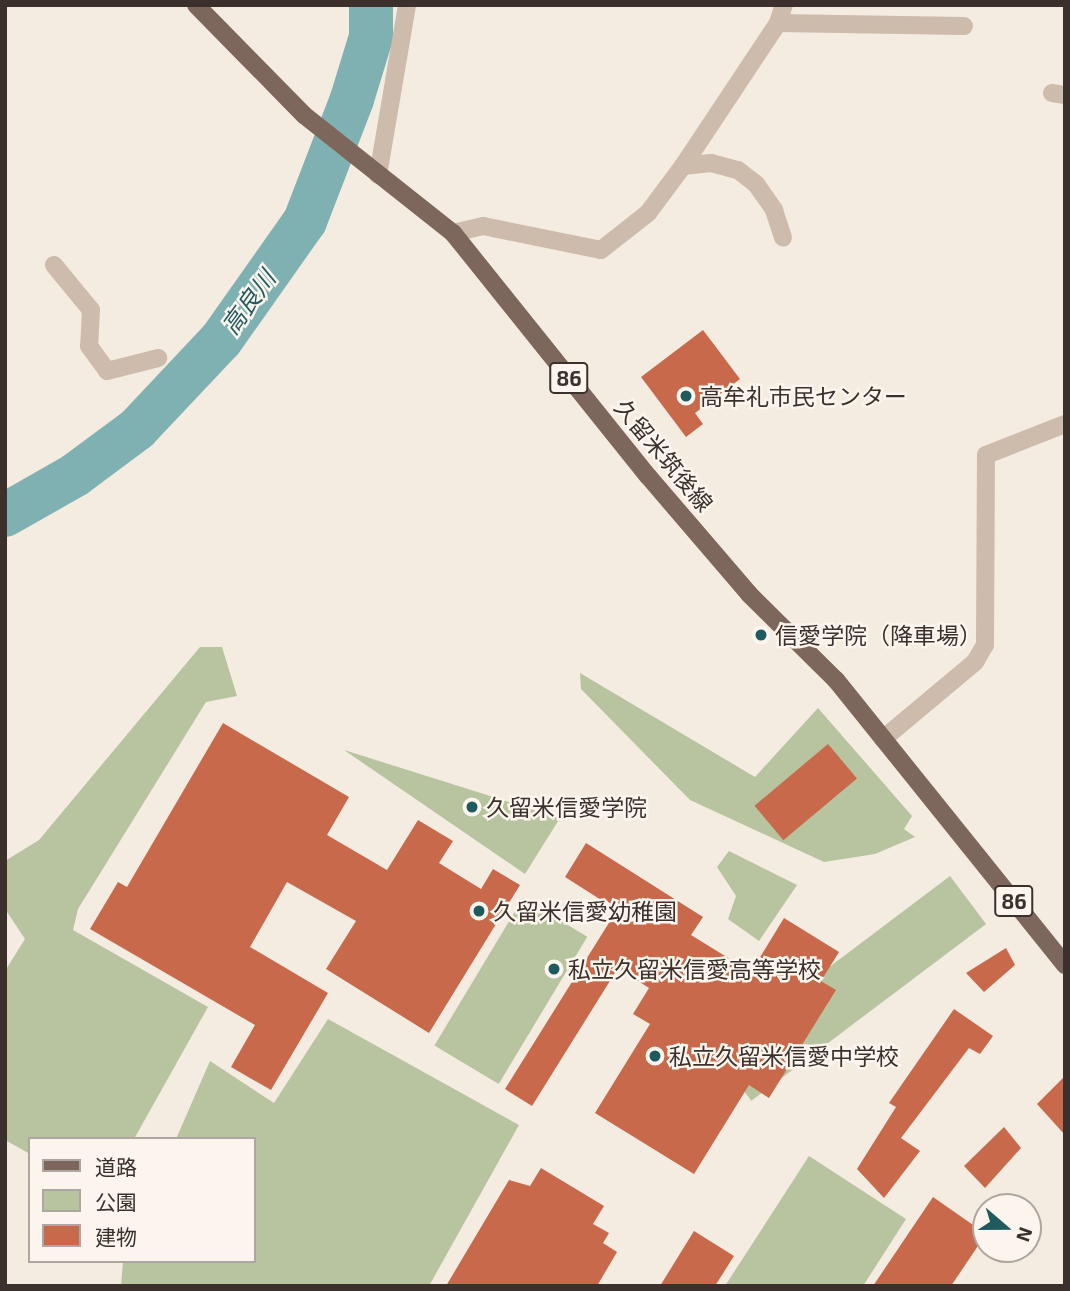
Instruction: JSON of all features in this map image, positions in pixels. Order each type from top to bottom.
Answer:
[{"type":"main road","name":"久留米筑後線","points":[[196,5],[311,120],[453,233],[648,476],[749,594],[836,680],[1065,965]]},
{"type":"street","points":[[378,175],[407,5]]},
{"type":"street","points":[[453,233],[483,226],[601,250],[648,213],[683,166],[778,23],[784,5]]},
{"type":"street","points":[[778,23],[964,26]]},
{"type":"street","points":[[683,166],[711,163],[738,170],[756,184],[774,210],[783,238]]},
{"type":"street","points":[[54,265],[91,310],[89,346],[107,370],[158,358]]},
{"type":"street","points":[[883,739],[975,662],[985,645],[986,455],[1065,424]]},
{"type":"green space","points":[[200,647],[222,647],[237,696],[206,702],[78,909],[73,930],[208,1007],[135,1137],[28,1137],[28,1153],[5,1140],[5,971],[25,939],[5,909],[5,861],[39,840]]},
{"type":"green space","points":[[580,673],[755,777],[818,708],[912,816],[904,829],[915,837],[875,854],[824,862],[690,800],[581,689]]},
{"type":"green space","points":[[344,750],[560,818],[525,874]]},
{"type":"green space","points":[[729,851],[797,885],[759,941],[728,919],[736,896],[717,867]]},
{"type":"green space","points":[[950,876],[986,924],[751,1101],[715,1053]]},
{"type":"green space","points":[[523,898],[587,937],[499,1084],[434,1045]]},
{"type":"green space","points":[[328,1019],[519,1125],[429,1286],[121,1286],[123,1263],[256,1263],[256,1137],[177,1137],[210,1061],[274,1103]]},
{"type":"green space","points":[[809,1156],[906,1219],[863,1286],[725,1286]]},
{"type":"building","name":"高牟礼市民センター","points":[[703,330],[740,379],[695,413],[703,424],[686,437],[641,377]]},
{"type":"building","points":[[223,723],[349,797],[327,835],[387,870],[418,820],[453,841],[439,863],[481,889],[493,869],[520,885],[429,1033],[326,969],[356,921],[287,882],[250,947],[328,993],[271,1090],[231,1067],[255,1025],[90,929],[118,882],[127,887]]},
{"type":"building","points":[[828,744],[857,778],[783,840],[754,806]]},
{"type":"building","points":[[586,843],[703,917],[691,935],[751,972],[784,918],[839,952],[821,981],[836,990],[769,1098],[749,1085],[694,1174],[595,1113],[650,1024],[633,1014],[649,988],[618,968],[532,1106],[505,1089],[617,910],[565,877]]},
{"type":"building","points":[[1006,948],[1015,965],[984,992],[966,973]]},
{"type":"building","points":[[954,1009],[993,1036],[980,1054],[969,1048],[901,1138],[920,1151],[884,1198],[857,1169],[896,1107],[889,1103]]},
{"type":"building","points":[[1065,1076],[1065,1135],[1037,1104]]},
{"type":"building","points":[[1004,1127],[1021,1148],[985,1188],[964,1166]]},
{"type":"building","points":[[541,1168],[604,1206],[593,1224],[609,1233],[603,1243],[617,1252],[597,1286],[446,1286],[509,1180],[530,1186]]},
{"type":"building","points":[[933,1197],[972,1224],[972,1255],[951,1286],[873,1286]]},
{"type":"building","points":[[694,1231],[734,1256],[715,1286],[660,1286]]},
{"type":"waterway","name":"高良川","points":[[5,515],[75,475],[137,429],[221,340],[305,221],[352,99],[371,37],[371,5]]},
{"type":"place","name":"高牟礼市民センター","points":[[686,396]]},
{"type":"place","name":"信愛学院（降車場）","points":[[761,635]]},
{"type":"place","name":"久留米信愛学院","points":[[472,807]]},
{"type":"place","name":"久留米信愛幼稚園","points":[[479,911]]},
{"type":"place","name":"私立久留米信愛高等学校","points":[[554,969]]},
{"type":"place","name":"私立久留米信愛中学校","points":[[655,1056]]}]
